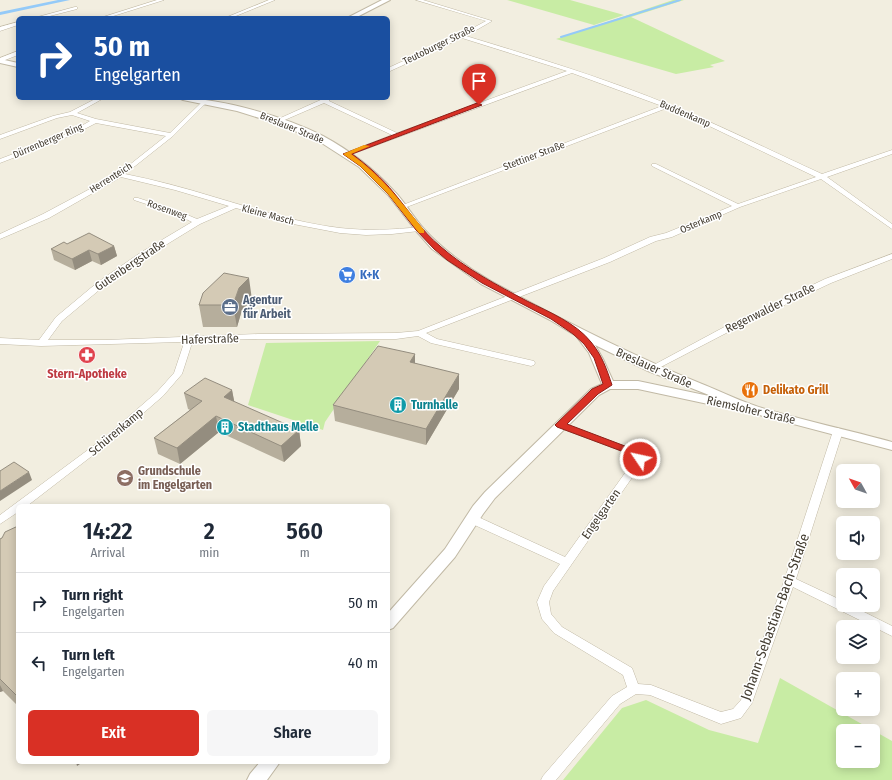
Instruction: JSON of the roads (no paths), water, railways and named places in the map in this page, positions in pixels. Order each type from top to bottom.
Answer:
[{"type":"street","points":[[109,16],[162,0]]},
{"type":"street","points":[[232,16],[273,0]]},
{"type":"street","points":[[354,16],[387,0]]},
{"type":"street","name":"Teutoburger Straße","points":[[390,69],[462,36],[490,20],[418,0]]},
{"type":"street","points":[[44,16],[75,8]]},
{"type":"street","points":[[0,29],[16,24]]},
{"type":"street","name":"Buddenkamp","points":[[462,36],[572,71],[667,106],[822,177],[892,227]]},
{"type":"street","points":[[0,61],[16,54]]},
{"type":"street","points":[[0,61],[16,65]]},
{"type":"street","points":[[390,65],[395,66]]},
{"type":"street","points":[[347,154],[572,71]]},
{"type":"street","name":"Dürrenberger Ring","points":[[0,137],[55,117],[72,113],[97,100]]},
{"type":"street","name":"Breslauer Straße","points":[[206,100],[278,121],[320,138],[347,154],[369,172],[391,193],[419,229],[436,247],[484,282],[554,318],[576,332],[652,368],[756,410]]},
{"type":"street","name":"Herrenteich","points":[[1,236],[46,216],[120,175],[172,135],[206,100]]},
{"type":"street","points":[[278,121],[325,100]]},
{"type":"street","points":[[329,100],[396,135]]},
{"type":"street","name":"Stettiner Straße","points":[[402,207],[667,106]]},
{"type":"street","name":"Dürrenberger Ring","points":[[72,113],[95,121],[172,135]]},
{"type":"street","name":"Dürrenberger Ring","points":[[0,161],[74,133],[95,121]]},
{"type":"street","name":"Osterkamp","points":[[512,296],[600,263],[653,239],[682,231],[738,206],[892,152]]},
{"type":"street","points":[[654,165],[738,206]]},
{"type":"street","name":"Kleine Masch","points":[[120,175],[172,187],[294,222],[333,230],[379,234],[398,233],[419,229]]},
{"type":"street","name":"Rosenweg","points":[[136,199],[176,212],[197,222]]},
{"type":"street","name":"Gutenbergstraße","points":[[41,343],[59,319],[101,284],[142,255],[197,222],[234,206]]},
{"type":"street","name":"Regenwalder Straße","points":[[652,368],[731,327],[828,281],[892,256]]},
{"type":"street","name":"Haferstraße","points":[[0,341],[41,343],[185,340],[212,338],[396,336],[419,332],[454,320],[512,296]]},
{"type":"street","points":[[419,332],[434,341],[531,363]]},
{"type":"street","name":"Breslauer Straße","points":[[576,332],[588,342],[598,358],[608,385]]},
{"type":"street","name":"Schürenkamp","points":[[23,504],[103,443],[160,394],[178,374],[187,346],[185,340]]},
{"type":"street","points":[[390,622],[450,553],[490,495],[595,392],[608,385]]},
{"type":"street","name":"Riemsloher Straße","points":[[608,385],[638,385],[756,410],[892,446]]},
{"type":"street","name":"Engelgarten","points":[[560,425],[635,453],[640,459],[548,589],[543,602],[546,616],[558,630],[628,672],[634,689]]},
{"type":"street","name":"Johann-Sebastian-Bach-Straße","points":[[634,689],[651,690],[721,718],[737,714],[746,703],[790,581],[838,431]]},
{"type":"street","name":"Schürenkamp","points":[[0,520],[16,509]]},
{"type":"street","points":[[472,519],[567,563]]},
{"type":"street","points":[[790,581],[892,631]]},
{"type":"street","points":[[548,780],[616,700],[634,689]]},
{"type":"street","points":[[256,780],[269,764]]},
{"type":"water","points":[[58,0],[70,0],[0,15],[0,12]]},
{"type":"waterway","points":[[561,37],[680,0]]},
{"type":"place","name":"K+K","points":[[347,275]]},
{"type":"place","name":"Agentur für Arbeit","points":[[230,307]]},
{"type":"place","name":"Stern-Apotheke","points":[[87,355]]},
{"type":"place","name":"Delikato Grill","points":[[750,390]]},
{"type":"place","name":"Turnhalle","points":[[398,405]]},
{"type":"place","name":"Stadthaus Melle","points":[[225,427]]},
{"type":"place","name":"Grundschule im Engelgarten","points":[[125,478]]}]
